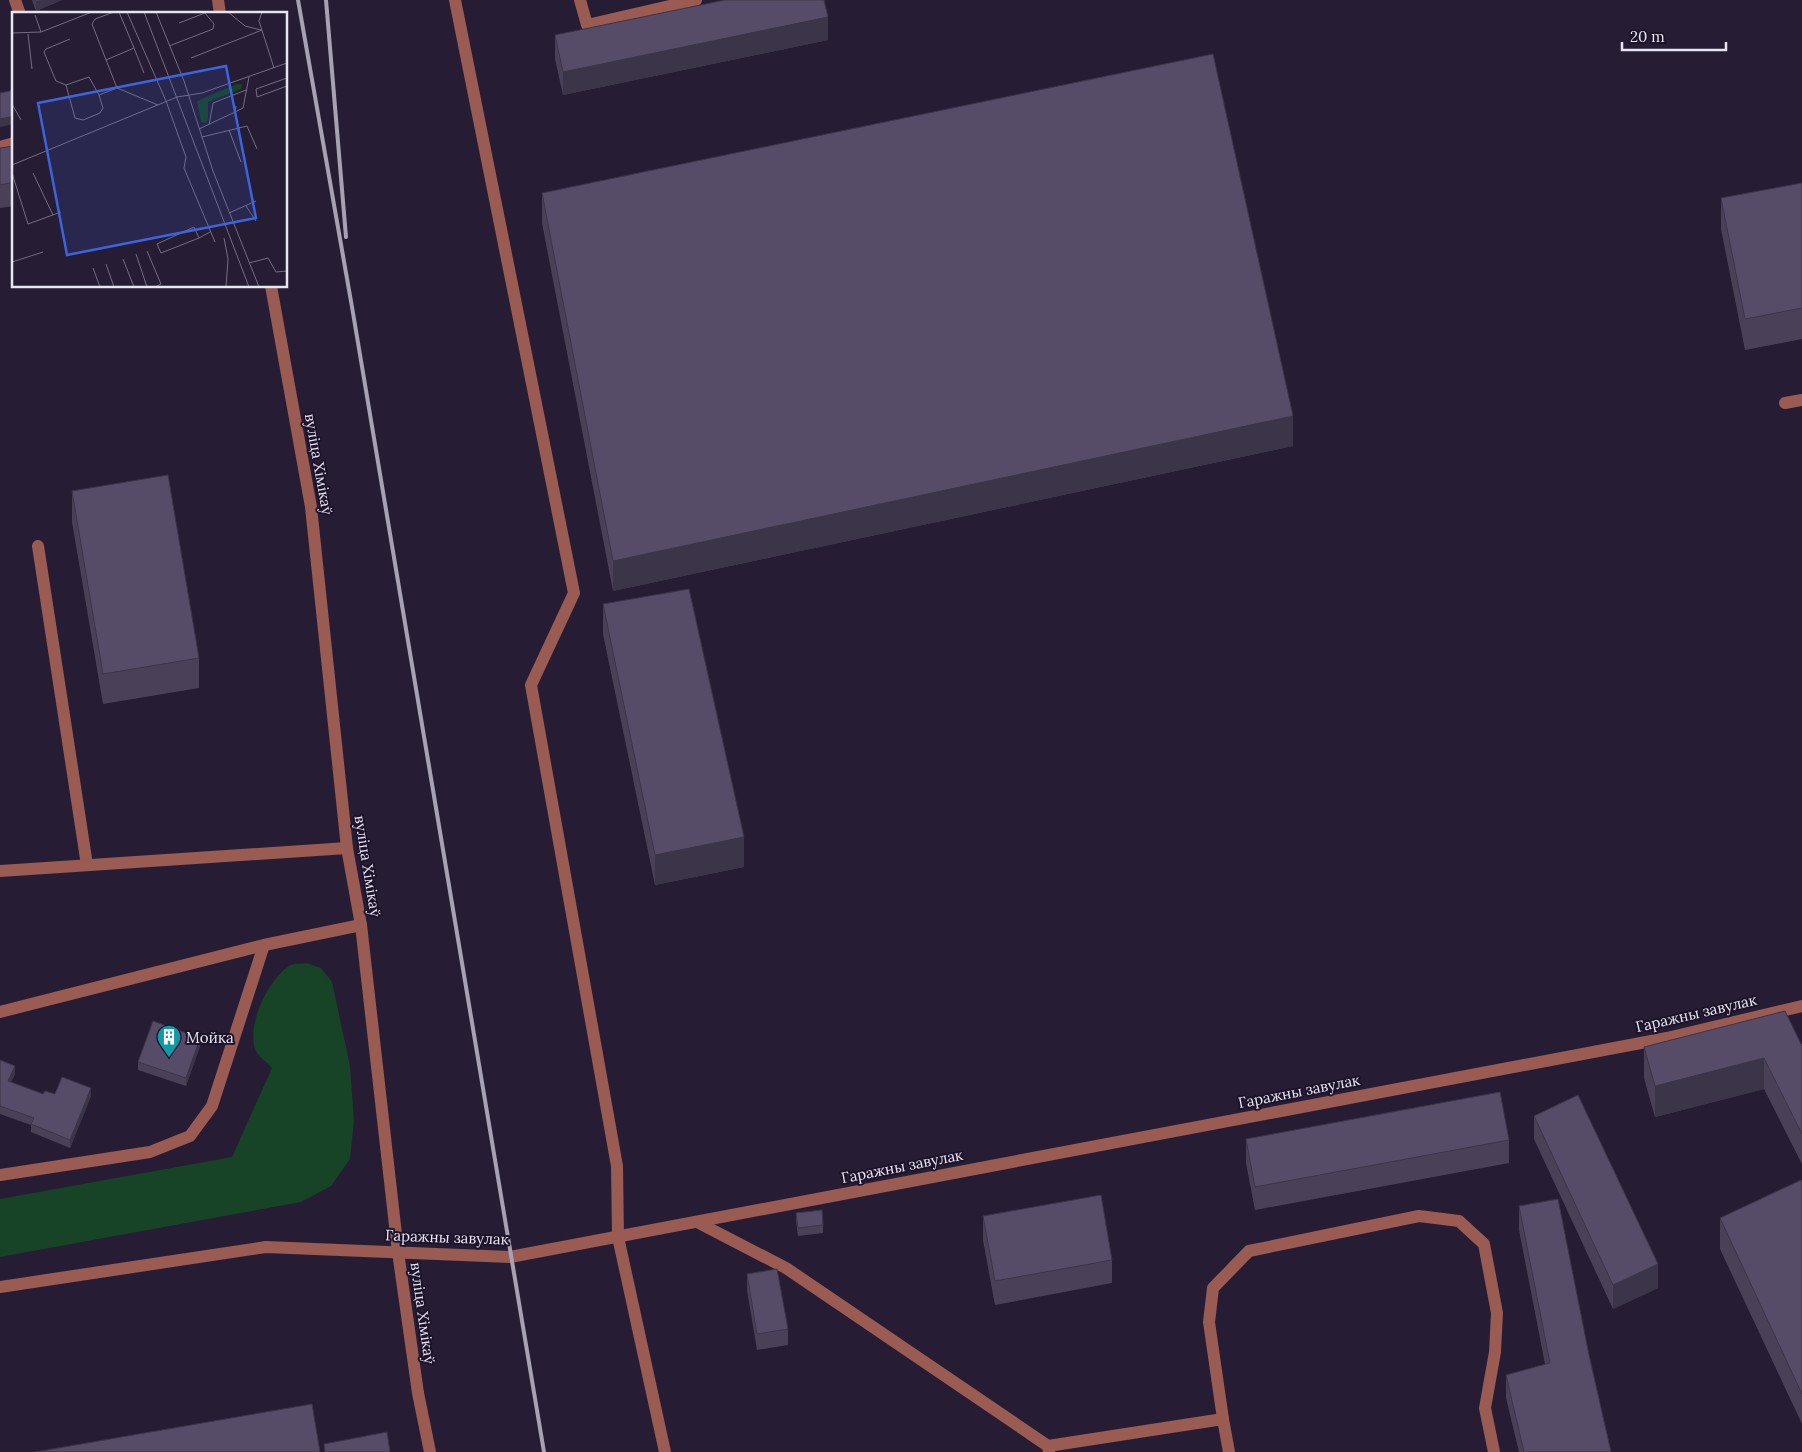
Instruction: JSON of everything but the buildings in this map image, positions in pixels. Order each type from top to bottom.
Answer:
[{"type":"street","points":[[15,0],[19,12]]},
{"type":"street","points":[[455,0],[574,592],[531,685],[617,1166],[618,1237],[665,1452]]},
{"type":"street","points":[[580,0],[587,25],[696,0]]},
{"type":"street","name":"вуліца Хімікаў","points":[[271,288],[311,507],[347,848],[361,926],[398,1252],[418,1393],[430,1452]]},
{"type":"street","points":[[1785,403],[1802,400]]},
{"type":"street","points":[[38,546],[87,865]]},
{"type":"street","points":[[0,871],[347,848]]},
{"type":"street","points":[[0,1012],[264,945],[361,926]]},
{"type":"street","points":[[0,1175],[150,1152],[190,1136],[212,1106],[264,945]]},
{"type":"street","name":"Гаражны завулак","points":[[0,1287],[266,1247],[510,1257],[1667,1038],[1802,1006]]},
{"type":"street","points":[[1229,1452],[1209,1322],[1213,1288],[1249,1251],[1419,1216],[1459,1221],[1484,1244],[1498,1313],[1495,1352],[1485,1408],[1494,1452]]},
{"type":"street","points":[[697,1222],[786,1268],[1049,1449],[1223,1419]]},
{"type":"green space","points":[[306,963],[321,968],[332,982],[350,1066],[354,1121],[350,1159],[331,1186],[301,1202],[0,1257],[0,1199],[232,1157],[272,1068],[256,1051],[253,1041],[256,1016],[267,991],[283,971],[293,964]]},
{"type":"railway","points":[[298,0],[352,307],[544,1452]]},
{"type":"railway","points":[[326,0],[346,237]]},
{"type":"place","name":"Мойка","points":[[169,1058]]}]
